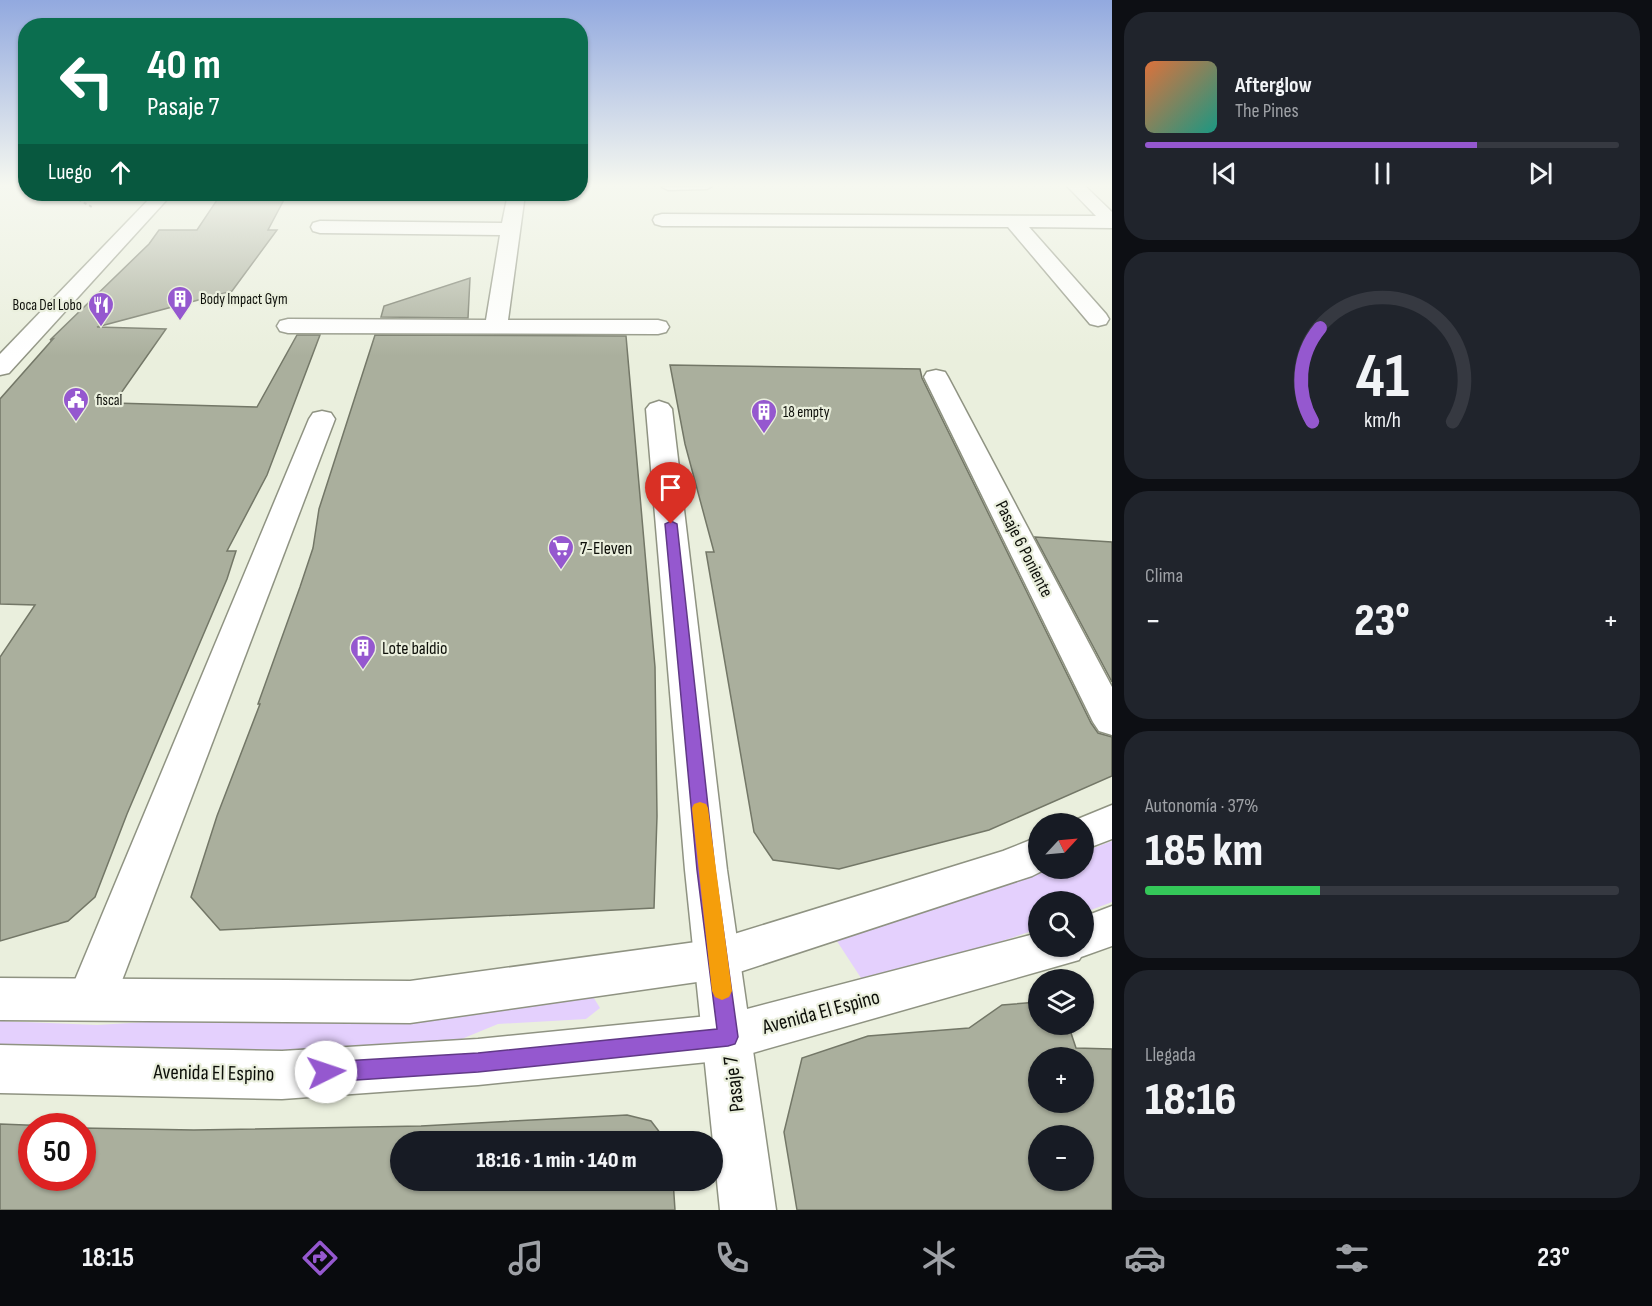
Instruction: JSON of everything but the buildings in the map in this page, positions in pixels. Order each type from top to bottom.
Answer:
[{"type":"street","points":[[2,362],[117,242]]},
{"type":"street","points":[[496,327],[507,242]]},
{"type":"street","points":[[1032,242],[1098,319]]},
{"type":"street","points":[[288,326],[658,327]]},
{"type":"street","name":"Pasaje 6 Poniente","points":[[936,376],[1112,722]]},
{"type":"street","name":"Pasaje 7","points":[[659,409],[706,870],[748,1210]]},
{"type":"street","points":[[91,999],[322,419]]},
{"type":"street","points":[[1094,829],[1112,821]]},
{"type":"street","points":[[0,999],[411,1002],[718,959],[1006,868],[1028,858]]},
{"type":"street","points":[[1094,933],[1112,925]]},
{"type":"street","name":"Avenida El Espino","points":[[0,1069],[282,1075],[478,1062],[728,1037],[1028,956]]},
{"type":"shaded area","points":[[1112,841],[1112,902],[1094,909],[1094,891],[1028,891],[1028,932],[990,945],[861,978],[829,929],[1028,872],[1028,879],[1094,879],[1094,848]]},
{"type":"shaded area","points":[[592,995],[600,1008],[586,1019],[498,1024],[447,1045],[222,1054],[0,1049],[0,1021],[97,1025]]},
{"type":"slow traffic","points":[[700,808],[722,991]]},
{"type":"place","name":"Body Impact Gym","points":[[180,322]]},
{"type":"place","name":"Boca Del Lobo","points":[[101,328]]},
{"type":"place","name":"fiscal","points":[[76,423]]},
{"type":"place","name":"18 empty","points":[[764,435]]},
{"type":"place","name":"7-Eleven","points":[[561,571]]},
{"type":"place","name":"Lote baldio","points":[[363,671]]},
{"type":"route","points":[[326,1072],[478,1062],[728,1037],[706,870],[671,524]]}]
